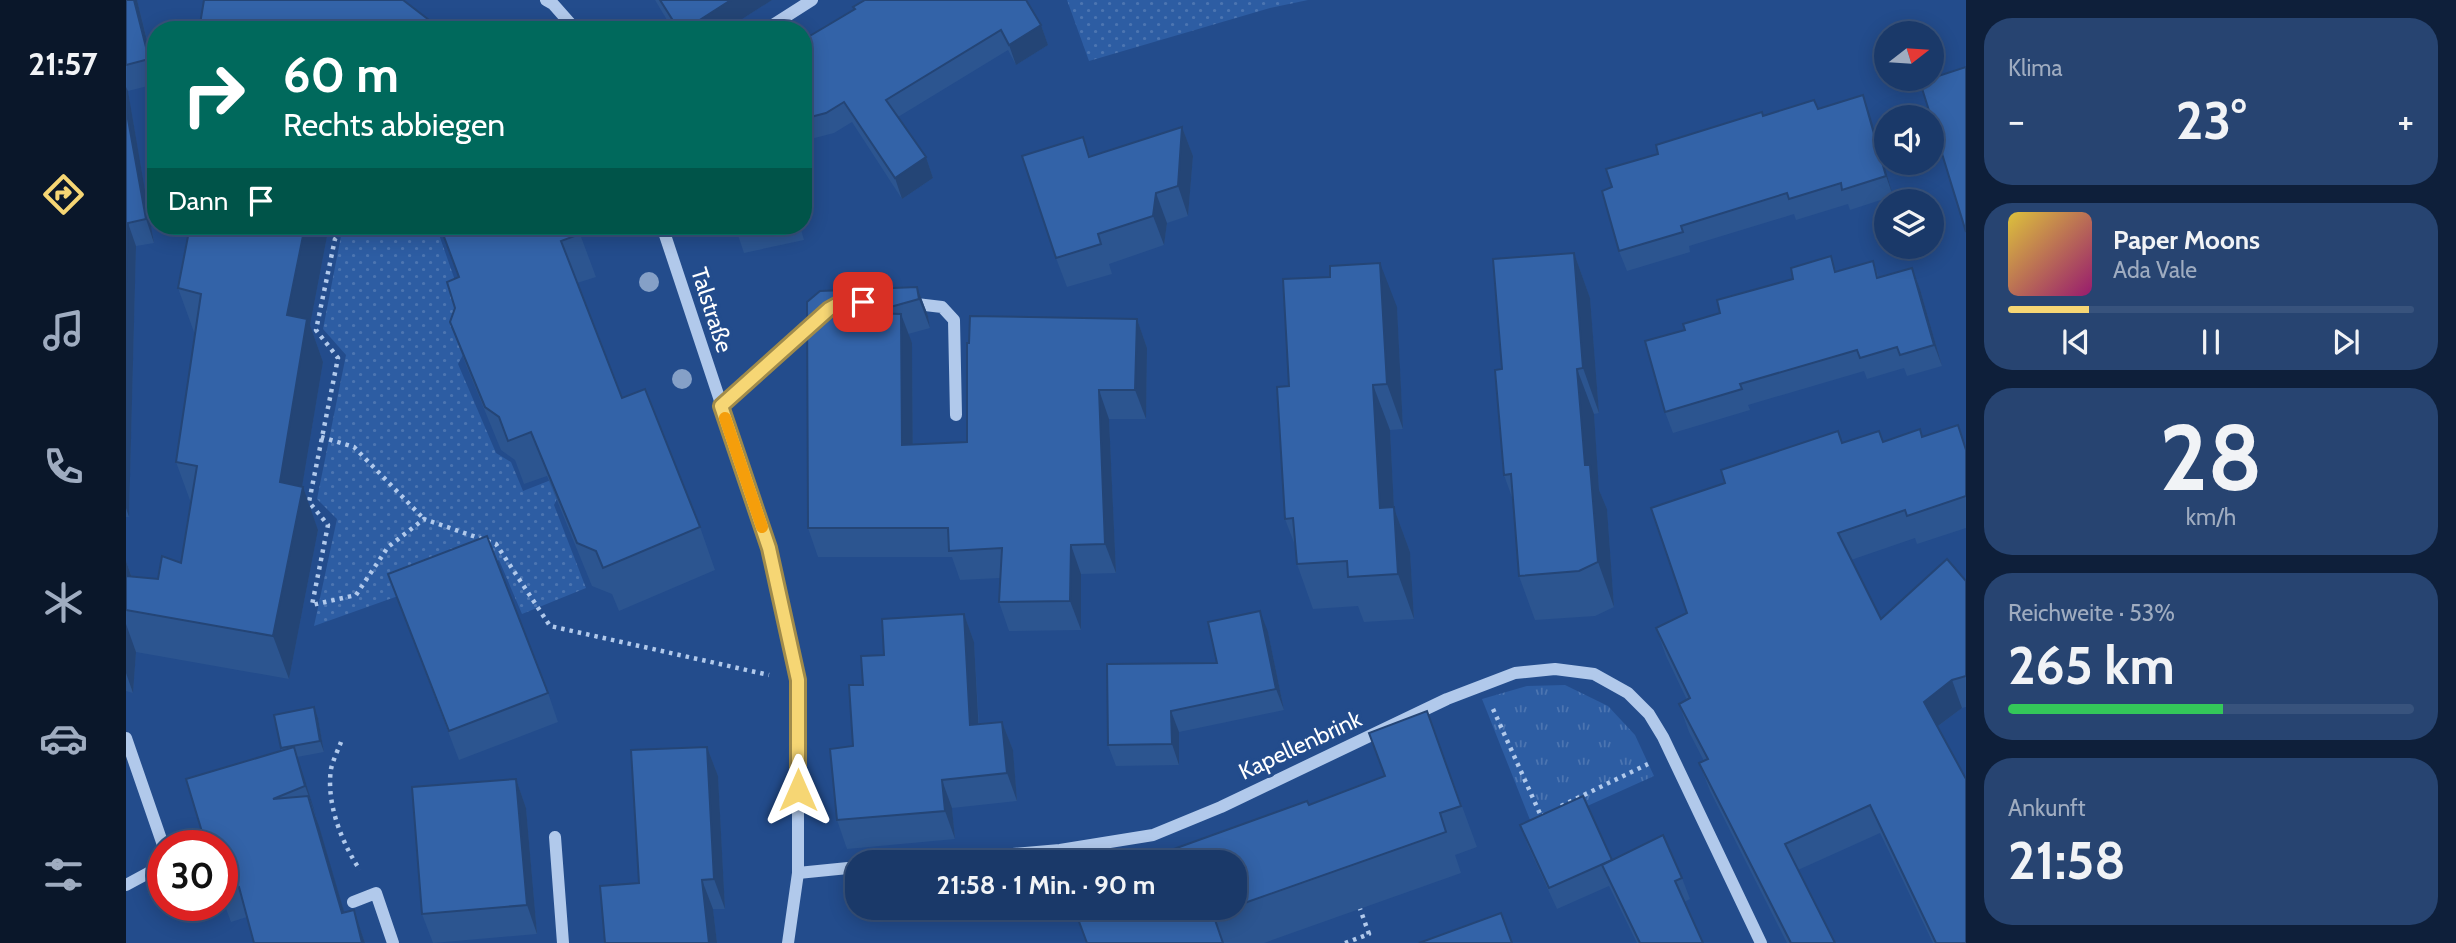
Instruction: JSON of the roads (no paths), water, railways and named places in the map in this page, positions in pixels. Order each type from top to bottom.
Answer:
[{"type":"street","points":[[779,21],[812,0]]},
{"type":"street","points":[[551,1],[568,21]]},
{"type":"street","name":"Talstraße","points":[[665,235],[769,548],[798,680],[798,873],[788,943]]},
{"type":"street","points":[[896,303],[942,307],[954,320],[956,415]]},
{"type":"street","points":[[721,406],[829,309]]},
{"type":"street","name":"Kapellenbrink","points":[[1060,850],[1153,835],[1221,807],[1447,699],[1515,673],[1555,669],[1594,674],[1628,693],[1649,714],[1663,737],[1761,943]]},
{"type":"street","points":[[126,738],[158,830]]},
{"type":"street","points":[[555,837],[563,943]]},
{"type":"street","points":[[798,873],[845,868]]},
{"type":"street","points":[[126,885],[147,874]]},
{"type":"street","points":[[353,902],[376,893],[393,943]]}]
